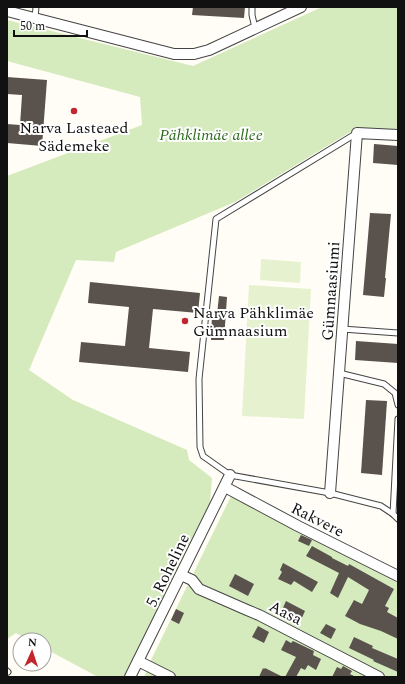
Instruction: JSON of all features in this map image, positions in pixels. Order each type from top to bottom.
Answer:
[{"type":"street","points":[[7,11],[174,54],[194,54],[209,50],[301,7]]},
{"type":"street","points":[[357,133],[398,135]]},
{"type":"street","name":"Gümnaasiumi","points":[[330,493],[357,133]]},
{"type":"street","name":"5. Roheline","points":[[130,677],[230,475]]},
{"type":"street","name":"Rakvere","points":[[225,487],[298,526],[398,576]]},
{"type":"street","name":"Aasa","points":[[181,575],[192,580],[199,589],[259,615],[379,677]]},
{"type":"street","points":[[138,661],[170,677]]},
{"type":"lane","points":[[35,18],[36,7]]},
{"type":"lane","points":[[252,7],[255,28]]},
{"type":"lane","points":[[357,133],[216,219],[199,379],[200,447],[203,456],[230,475],[330,493],[381,506],[398,519]]},
{"type":"lane","points":[[342,329],[398,333]]},
{"type":"lane","points":[[339,373],[384,384],[396,393],[398,405]]},
{"type":"lane","points":[[393,514],[397,463],[398,419]]},
{"type":"green space","name":"Pähklimäe allee","points":[[322,7],[398,7],[398,131],[355,129],[235,202],[116,252],[114,262],[76,260],[29,370],[73,400],[187,450],[189,460],[212,478],[210,502],[124,677],[98,677],[52,652],[52,632],[12,632],[12,636],[7,639],[7,176],[142,125],[140,97],[7,61],[7,20],[193,66]]},
{"type":"green space","points":[[261,259],[301,262],[300,283],[260,280]]},
{"type":"green space","points":[[249,285],[311,289],[304,419],[242,416]]},
{"type":"green space","points":[[233,492],[398,577],[398,677],[144,677]]},
{"type":"building","points":[[193,7],[245,7],[244,18],[192,15]]},
{"type":"building","points":[[7,77],[47,80],[42,146],[7,143],[7,124],[20,125],[22,95],[7,94]]},
{"type":"building","points":[[374,144],[398,146],[398,165],[373,163]]},
{"type":"building","points":[[370,213],[391,214],[384,297],[363,295]]},
{"type":"building","points":[[90,282],[200,293],[198,313],[153,309],[149,348],[190,352],[188,372],[79,362],[81,342],[125,346],[129,307],[88,303]]},
{"type":"building","points":[[219,296],[227,297],[224,340],[211,340],[212,314],[217,314]]},
{"type":"building","points":[[356,341],[398,344],[398,363],[355,360]]},
{"type":"building","points":[[366,400],[387,401],[382,475],[361,473]]},
{"type":"building","points":[[301,535],[312,540],[309,546],[298,541]]},
{"type":"building","points":[[312,546],[332,558],[348,566],[349,564],[394,589],[385,606],[389,608],[387,612],[398,618],[398,639],[360,624],[345,616],[354,600],[362,604],[369,590],[348,577],[338,598],[330,593],[339,573],[306,556]]},
{"type":"building","points":[[283,563],[318,582],[312,592],[294,581],[291,585],[278,579],[282,572],[280,570]]},
{"type":"building","points":[[235,574],[254,584],[248,596],[229,586]]},
{"type":"building","points":[[286,601],[305,611],[300,622],[281,612]]},
{"type":"building","points":[[176,609],[184,613],[179,624],[171,620]]},
{"type":"building","points":[[326,624],[336,629],[331,639],[320,633]]},
{"type":"building","points":[[258,626],[269,632],[264,643],[252,637]]},
{"type":"building","points":[[354,637],[373,646],[372,648],[398,659],[398,672],[349,648]]},
{"type":"building","points":[[286,640],[291,643],[293,641],[314,651],[313,655],[321,659],[316,670],[308,665],[305,670],[301,668],[296,677],[285,677],[296,657],[281,650]]},
{"type":"building","points":[[343,666],[352,671],[350,674],[356,677],[332,677],[337,667],[341,669]]},
{"type":"building","points":[[263,668],[265,668],[283,677],[259,677]]},
{"type":"place","name":"Narva Lasteaed Sädemeke","points":[[74,111]]},
{"type":"place","name":"Narva Pähklimäe Gümnaasium","points":[[185,321]]}]
